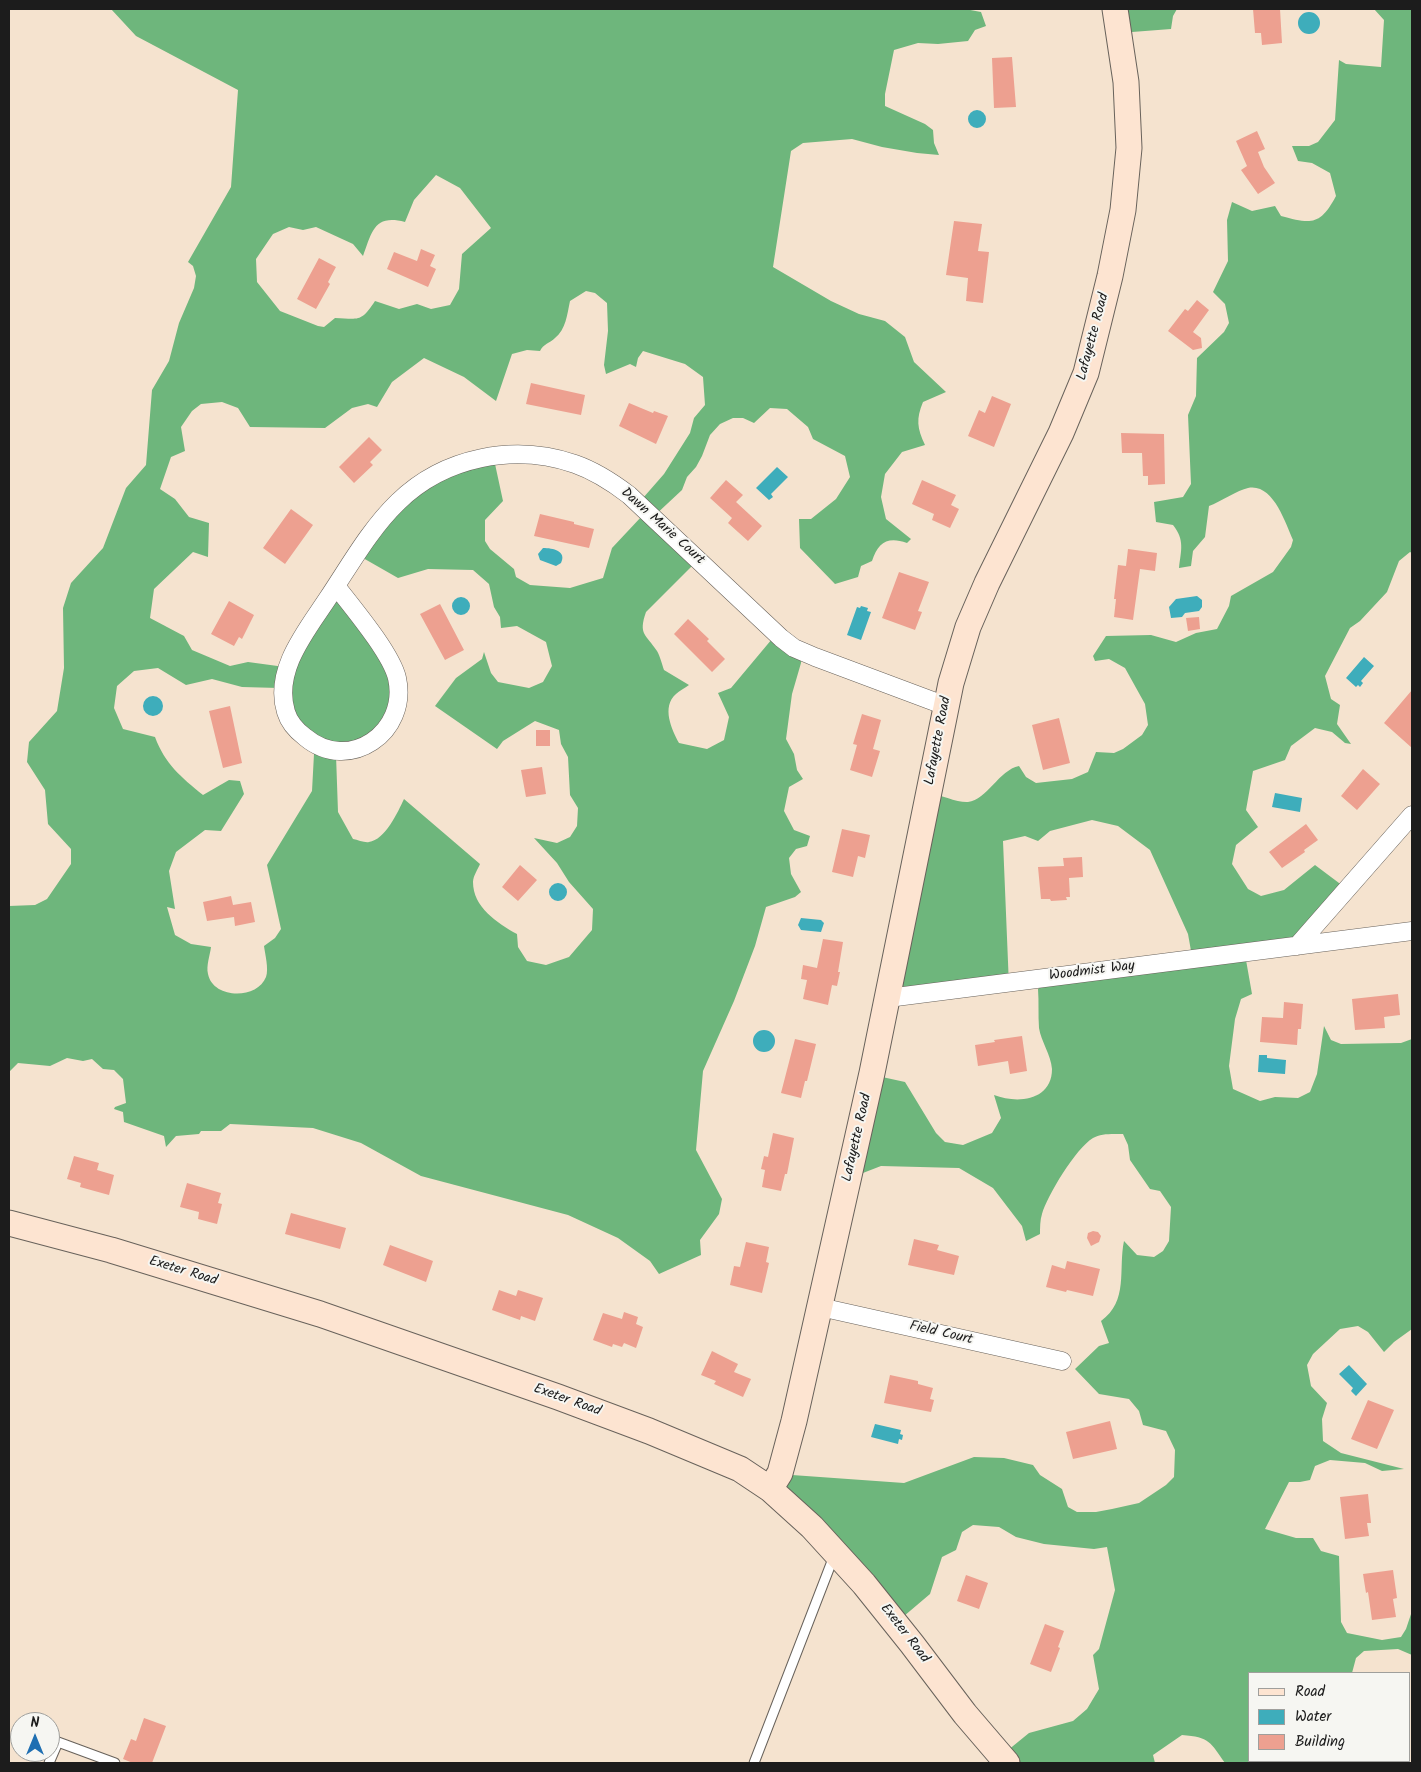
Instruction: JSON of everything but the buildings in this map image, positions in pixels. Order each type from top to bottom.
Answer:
[{"type":"street","name":"Lafayette Road","points":[[770,1489],[780,1473],[820,1307],[888,998],[951,683],[972,618],[1027,499],[1061,433],[1086,373],[1110,276],[1123,210],[1129,148],[1126,82],[1115,9]]},
{"type":"street","name":"Dawn Marie Court","points":[[336,586],[388,659],[397,676],[399,693],[396,713],[386,731],[370,744],[351,750],[331,750],[312,743],[296,730],[286,713],[283,693],[292,656],[304,633],[336,586],[384,517],[414,488],[432,476],[451,467],[492,456],[534,455],[554,458],[594,472],[612,482],[629,495],[794,648],[815,658],[946,706]]},
{"type":"street","points":[[1297,946],[1412,815]]},
{"type":"street","name":"Woodmist Way","points":[[888,998],[1412,931]]},
{"type":"street","name":"Exeter Road","points":[[9,1223],[130,1256],[320,1314],[558,1397],[649,1431],[740,1469],[770,1489],[812,1527],[835,1552],[864,1584],[965,1714],[1007,1763]]},
{"type":"street","name":"Field Court","points":[[820,1307],[1062,1361]]},
{"type":"lane","points":[[754,1763],[835,1552]]},
{"type":"lane","points":[[49,1763],[58,1742],[115,1763]]},
{"type":"green space","points":[[111,9],[965,9],[981,12],[986,26],[975,30],[968,41],[938,44],[918,43],[894,50],[885,94],[885,106],[925,124],[933,130],[934,143],[939,155],[882,147],[852,139],[803,143],[791,151],[773,267],[831,301],[859,314],[885,321],[905,337],[914,362],[946,392],[923,402],[918,423],[925,445],[902,452],[885,474],[881,497],[886,519],[911,539],[907,543],[894,540],[884,543],[877,550],[872,561],[861,566],[858,577],[835,584],[800,548],[799,519],[811,519],[836,499],[850,477],[845,456],[813,439],[808,427],[787,409],[770,408],[754,423],[743,418],[733,418],[720,424],[710,435],[702,456],[696,467],[687,477],[682,490],[652,518],[694,564],[646,612],[643,625],[644,634],[657,651],[664,670],[689,685],[676,694],[669,705],[669,718],[676,738],[679,743],[707,749],[724,740],[729,717],[718,693],[731,688],[772,639],[801,656],[801,663],[792,694],[786,739],[794,754],[797,770],[803,779],[789,787],[784,811],[794,830],[810,836],[807,846],[796,849],[789,858],[791,874],[801,892],[795,897],[766,907],[755,946],[734,1001],[703,1071],[696,1150],[722,1199],[719,1214],[700,1240],[701,1255],[659,1274],[650,1261],[618,1238],[568,1215],[421,1176],[361,1143],[313,1128],[230,1124],[221,1131],[201,1131],[199,1134],[176,1136],[166,1147],[164,1136],[124,1122],[123,1112],[114,1109],[126,1103],[123,1079],[114,1070],[103,1069],[92,1059],[83,1061],[67,1058],[50,1066],[18,1063],[9,1072],[9,906],[35,905],[47,899],[71,864],[71,849],[48,824],[45,790],[27,762],[29,742],[57,711],[64,668],[63,608],[71,583],[103,548],[126,488],[146,465],[152,390],[169,361],[179,323],[194,288],[196,276],[193,266],[188,262],[231,187],[238,90],[136,36]],"holes":[[[436,175],[460,188],[491,228],[462,254],[459,289],[450,305],[431,309],[417,304],[399,309],[375,301],[363,316],[355,319],[335,318],[324,327],[280,311],[257,282],[256,259],[273,234],[289,227],[303,230],[316,227],[353,244],[363,256],[376,227],[380,223],[387,221],[405,222],[414,200]],[[586,291],[595,293],[607,303],[608,331],[604,365],[606,374],[630,364],[636,367],[638,358],[643,351],[685,364],[703,377],[705,405],[694,418],[690,433],[664,474],[636,506],[642,516],[612,548],[603,578],[570,588],[530,585],[516,577],[514,569],[490,549],[485,541],[485,520],[503,501],[495,464],[460,468],[424,483],[366,549],[363,558],[398,578],[428,569],[473,570],[489,584],[494,607],[500,617],[501,628],[517,626],[546,642],[552,666],[543,682],[529,688],[498,682],[491,673],[484,652],[482,659],[456,678],[435,706],[497,749],[503,741],[535,721],[559,730],[561,744],[568,757],[570,795],[578,808],[577,826],[570,837],[557,843],[534,838],[557,863],[569,882],[593,909],[592,930],[569,957],[546,965],[527,961],[518,947],[517,934],[494,919],[482,907],[474,891],[473,882],[480,864],[404,799],[386,831],[375,840],[369,842],[353,839],[338,812],[336,755],[397,716],[386,656],[341,595],[314,620],[285,667],[248,662],[230,666],[192,650],[184,636],[150,618],[154,589],[193,552],[208,557],[209,523],[189,517],[175,499],[160,489],[171,457],[185,451],[181,427],[192,411],[201,404],[222,402],[238,408],[250,427],[325,428],[352,408],[368,404],[377,407],[392,382],[424,358],[464,377],[496,401],[512,354],[527,350],[540,351],[555,338],[564,326],[570,301]],[[158,668],[186,685],[212,679],[242,687],[279,688],[316,750],[314,754],[312,791],[267,865],[281,929],[275,938],[264,946],[267,974],[261,984],[254,990],[236,994],[218,988],[208,974],[211,947],[191,944],[175,935],[167,907],[175,909],[169,871],[176,852],[205,830],[221,831],[244,794],[240,781],[229,780],[203,795],[181,776],[169,762],[155,737],[123,729],[114,708],[117,686],[134,671]]]},
{"type":"green space","points":[[1114,9],[1177,9],[1173,16],[1171,29],[1119,33]]},
{"type":"green space","points":[[1374,9],[1412,9],[1412,553],[1410,552],[1399,561],[1387,592],[1360,621],[1350,628],[1325,676],[1331,699],[1340,705],[1337,724],[1351,744],[1345,743],[1332,732],[1315,728],[1291,746],[1285,760],[1253,771],[1246,810],[1258,827],[1236,845],[1232,864],[1248,889],[1261,896],[1284,890],[1315,865],[1351,892],[1316,933],[1246,960],[1252,994],[1241,999],[1235,1019],[1229,1066],[1233,1089],[1260,1101],[1275,1097],[1298,1098],[1310,1092],[1317,1074],[1324,1026],[1331,1040],[1341,1044],[1401,1043],[1412,1039],[1412,1329],[1384,1352],[1368,1332],[1358,1326],[1340,1329],[1313,1354],[1307,1365],[1311,1386],[1327,1403],[1322,1419],[1323,1441],[1341,1453],[1404,1469],[1382,1471],[1365,1463],[1330,1460],[1315,1466],[1310,1480],[1289,1482],[1265,1529],[1296,1538],[1313,1538],[1321,1551],[1339,1556],[1341,1622],[1347,1633],[1382,1640],[1401,1637],[1412,1611],[1412,1655],[1398,1649],[1364,1651],[1356,1658],[1352,1672],[1248,1672],[1248,1762],[1362,1763],[1225,1763],[1212,1745],[1204,1739],[1182,1735],[1153,1755],[1155,1763],[1008,1763],[1002,1755],[1029,1733],[1073,1721],[1087,1709],[1099,1689],[1093,1655],[1099,1649],[1115,1590],[1107,1547],[1094,1549],[1044,1544],[1016,1537],[999,1527],[973,1525],[962,1532],[956,1550],[942,1557],[930,1594],[897,1622],[773,1492],[778,1474],[904,1483],[974,1457],[1004,1458],[1033,1465],[1040,1475],[1062,1489],[1068,1507],[1077,1512],[1096,1512],[1139,1503],[1166,1485],[1174,1477],[1175,1450],[1166,1431],[1143,1425],[1139,1411],[1129,1399],[1099,1394],[1075,1369],[1099,1346],[1109,1343],[1101,1321],[1116,1304],[1119,1294],[1124,1241],[1137,1255],[1154,1257],[1163,1251],[1169,1241],[1171,1207],[1160,1191],[1150,1189],[1130,1160],[1128,1145],[1123,1134],[1100,1135],[1086,1143],[1063,1173],[1045,1206],[1041,1219],[1040,1234],[1026,1241],[1022,1226],[993,1188],[959,1168],[881,1166],[850,1178],[873,1075],[905,1082],[936,1133],[945,1142],[963,1145],[992,1133],[1001,1118],[994,1095],[1013,1099],[1032,1097],[1040,1094],[1050,1080],[1051,1064],[1039,1028],[1038,989],[1042,985],[1193,962],[1188,934],[1150,850],[1118,826],[1092,820],[1050,831],[1038,841],[1025,836],[1003,841],[1009,986],[893,993],[929,792],[960,801],[968,802],[975,800],[1005,773],[1019,766],[1026,777],[1036,783],[1072,779],[1088,772],[1096,752],[1114,753],[1123,749],[1142,735],[1148,725],[1145,704],[1125,668],[1109,659],[1095,661],[1093,656],[1106,636],[1151,635],[1176,642],[1196,633],[1217,629],[1229,606],[1231,596],[1273,572],[1291,547],[1293,540],[1277,505],[1264,491],[1257,488],[1248,488],[1209,506],[1205,537],[1193,551],[1191,566],[1179,568],[1181,540],[1173,525],[1156,522],[1154,502],[1183,497],[1191,484],[1188,415],[1196,396],[1197,358],[1224,332],[1229,323],[1225,304],[1213,292],[1228,261],[1227,220],[1232,202],[1252,211],[1275,206],[1281,216],[1307,221],[1319,218],[1325,213],[1336,196],[1330,173],[1312,163],[1298,161],[1292,146],[1309,146],[1318,142],[1335,120],[1339,60],[1346,64],[1381,67],[1384,20]]},
{"type":"water","points":[[1309,12],[1317,15],[1320,23],[1317,31],[1309,34],[1301,31],[1298,23],[1301,15]]},
{"type":"water","points":[[977,110],[983,113],[986,119],[983,125],[977,128],[971,125],[968,119],[971,113]]},
{"type":"water","points":[[777,467],[788,477],[771,494],[773,497],[769,500],[756,488]]},
{"type":"water","points":[[543,548],[561,553],[561,563],[556,566],[540,560],[538,554]]},
{"type":"water","points":[[1197,596],[1202,600],[1202,607],[1199,611],[1185,613],[1182,617],[1171,618],[1169,607],[1176,599]]},
{"type":"water","points":[[461,597],[467,600],[470,606],[467,612],[461,615],[455,612],[452,606],[455,600]]},
{"type":"water","points":[[861,606],[868,608],[867,611],[871,612],[861,640],[847,635],[857,607],[860,608]]},
{"type":"water","points":[[1364,657],[1374,666],[1361,681],[1363,683],[1360,687],[1358,685],[1356,687],[1346,678]]},
{"type":"water","points":[[153,696],[160,699],[163,706],[160,713],[153,716],[146,713],[143,706],[146,699]]},
{"type":"water","points":[[1275,793],[1302,798],[1300,812],[1272,807]]},
{"type":"water","points":[[554,883],[562,883],[567,888],[565,899],[554,901],[549,896],[549,888]]},
{"type":"water","points":[[801,918],[821,920],[824,923],[821,932],[801,930],[798,925]]},
{"type":"water","points":[[764,1030],[772,1033],[775,1041],[772,1049],[764,1052],[756,1049],[753,1041],[756,1033]]},
{"type":"water","points":[[1259,1055],[1286,1060],[1285,1074],[1258,1072]]},
{"type":"water","points":[[1349,1365],[1367,1384],[1356,1396],[1351,1391],[1353,1388],[1339,1374]]},
{"type":"water","points":[[875,1424],[901,1430],[902,1440],[899,1439],[898,1444],[871,1437]]}]
